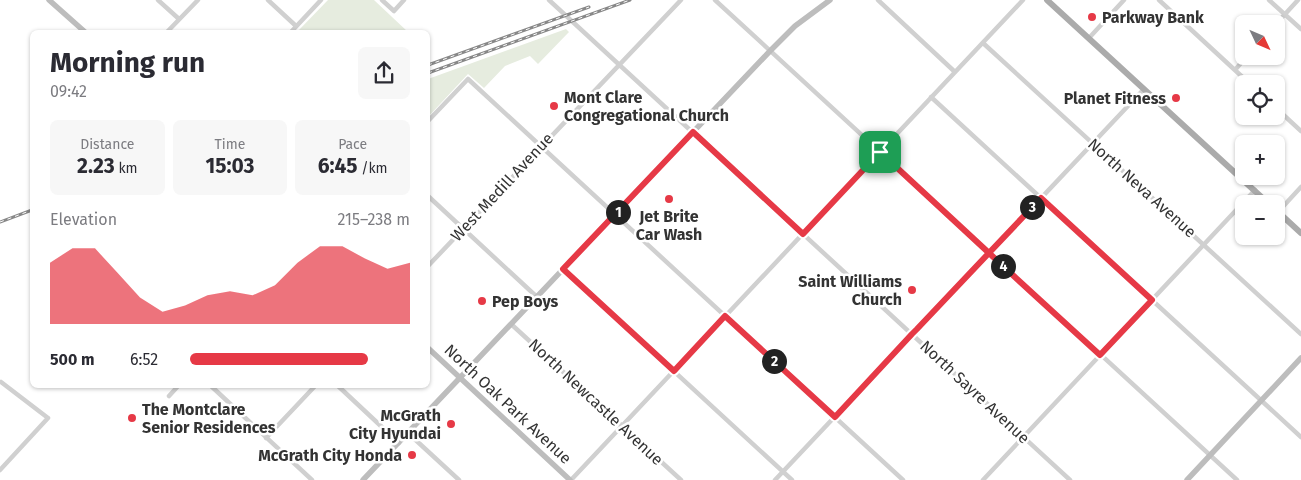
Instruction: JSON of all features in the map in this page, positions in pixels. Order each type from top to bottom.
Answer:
[{"type":"main road","points":[[50,0],[83,30]]},
{"type":"main road","points":[[364,480],[770,51],[795,26],[830,0]]},
{"type":"main road","points":[[1047,0],[1259,195]]},
{"type":"main road","points":[[1285,218],[1301,233]]},
{"type":"main road","name":"North Oak Park Avenue","points":[[430,350],[571,480]]},
{"type":"main road","points":[[1187,480],[1301,358]]},
{"type":"street","points":[[158,0],[180,19]]},
{"type":"street","points":[[169,30],[198,0]]},
{"type":"street","points":[[268,0],[296,26]]},
{"type":"street","points":[[293,30],[321,0]]},
{"type":"street","points":[[382,0],[394,11],[404,0]]},
{"type":"street","name":"North Sayre Avenue","points":[[549,0],[1070,480]]},
{"type":"street","name":"West Medill Avenue","points":[[430,264],[680,0]]},
{"type":"street","points":[[714,0],[1237,480]]},
{"type":"street","points":[[878,0],[955,72]]},
{"type":"street","points":[[571,480],[1023,0]]},
{"type":"street","points":[[1089,38],[1124,0]]},
{"type":"street","points":[[1159,0],[1240,75]]},
{"type":"street","points":[[1269,0],[1301,29]]},
{"type":"street","points":[[1285,14],[1298,0]]},
{"type":"street","name":"North Neva Avenue","points":[[982,43],[1301,334]]},
{"type":"street","points":[[1234,70],[1239,65]]},
{"type":"street","points":[[430,120],[468,79],[904,480]]},
{"type":"street","points":[[775,480],[1144,89]]},
{"type":"street","points":[[931,97],[1301,437]]},
{"type":"street","points":[[1285,116],[1301,130]]},
{"type":"street","points":[[1285,203],[1301,187]]},
{"type":"street","points":[[983,480],[1254,190]]},
{"type":"street","points":[[430,198],[537,297]]},
{"type":"street","points":[[563,269],[792,480]]},
{"type":"street","name":"North Newcastle Avenue","points":[[512,324],[681,480]]},
{"type":"street","points":[[0,376],[2,384],[48,418],[0,470]]},
{"type":"street","points":[[169,396],[176,388]]},
{"type":"street","points":[[213,388],[312,480]]},
{"type":"street","points":[[266,438],[313,388]]},
{"type":"street","points":[[340,388],[399,443]]},
{"type":"street","points":[[408,433],[458,480]]},
{"type":"shaded area","points":[[328,0],[374,0],[406,30],[299,30]]},
{"type":"shaded area","points":[[566,29],[569,32],[538,64],[530,56],[505,66],[484,88],[468,74],[430,115],[430,78]]},
{"type":"railway","points":[[430,72],[630,0]]},
{"type":"railway","points":[[430,64],[589,7]]},
{"type":"railway","points":[[0,222],[30,211]]},
{"type":"place","name":"Parkway Bank","points":[[1092,17]]},
{"type":"place","name":"Planet Fitness","points":[[1176,98]]},
{"type":"place","name":"Mont Clare Congregational Church","points":[[554,106]]},
{"type":"place","name":"Jet Brite Car Wash","points":[[669,199]]},
{"type":"place","name":"Saint Williams Church","points":[[912,290]]},
{"type":"place","name":"Pep Boys","points":[[482,301]]},
{"type":"place","name":"The Montclare Senior Residences","points":[[132,418]]},
{"type":"place","name":"McGrath City Hyundai","points":[[451,424]]},
{"type":"place","name":"McGrath City Honda","points":[[412,455]]},
{"type":"route","points":[[880,152],[803,234],[693,132],[563,269],[674,371],[725,316],[835,417],[912,334],[917,329],[989,253],[1041,198],[1152,300],[1100,355],[1004,268],[989,253],[880,152]]}]
